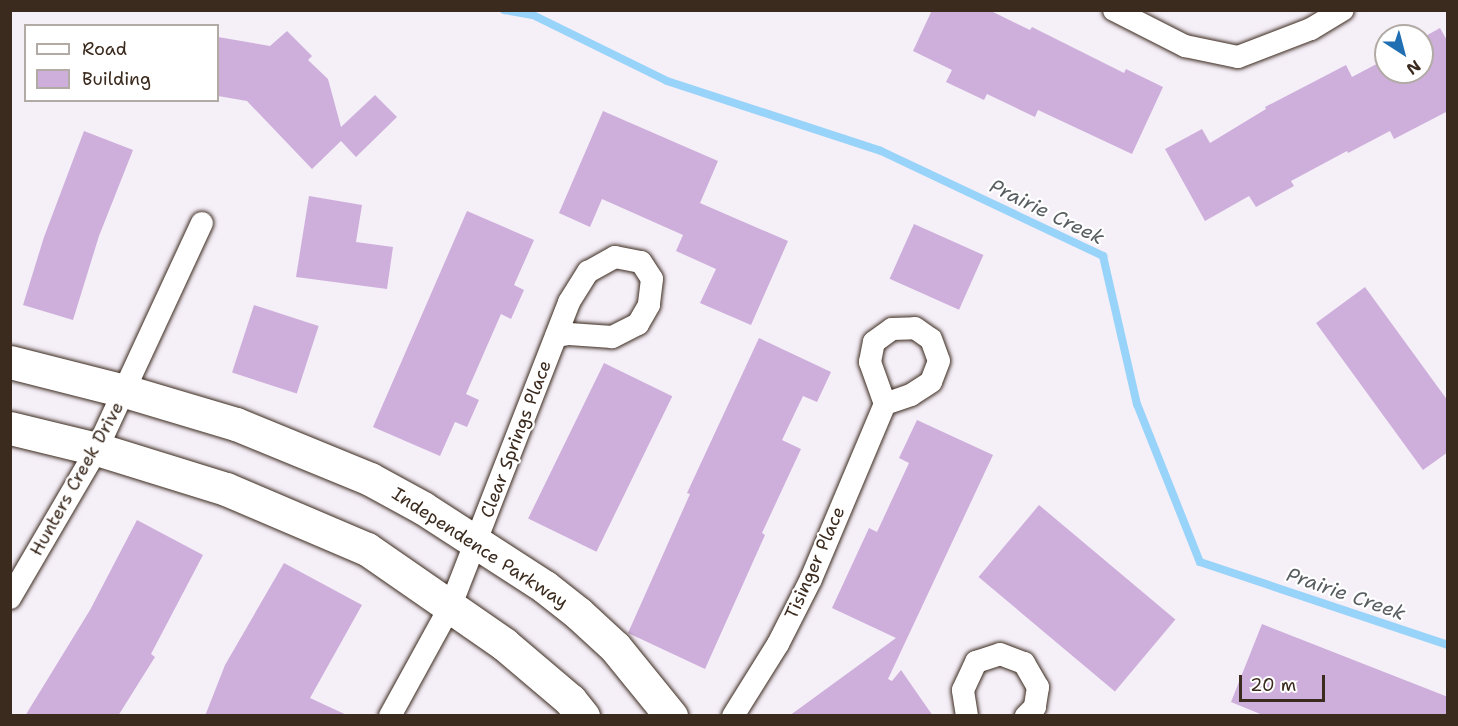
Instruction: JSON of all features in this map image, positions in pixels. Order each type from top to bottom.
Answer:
[{"type":"main road","name":"Independence Parkway","points":[[10,362],[124,391],[236,424],[370,479],[423,508],[545,587],[615,647],[671,716]]},
{"type":"main road","points":[[10,428],[97,449],[226,489],[367,549],[451,605],[521,658],[570,700],[583,716]]},
{"type":"street","points":[[1114,10],[1185,46],[1238,57],[1311,29],[1343,10]]},
{"type":"street","name":"Hunters Creek Drive","points":[[10,598],[97,449],[202,223]]},
{"type":"street","name":"Clear Springs Place","points":[[390,716],[451,605],[556,336]]},
{"type":"street","name":"Tisinger Place","points":[[733,716],[778,644],[811,579],[885,404]]},
{"type":"street","points":[[967,716],[963,690],[976,662],[1000,654],[1024,663],[1038,687],[1035,707],[1026,716]]},
{"type":"building","points":[[932,10],[989,10],[1030,30],[1032,27],[1124,73],[1126,69],[1163,87],[1132,154],[1038,110],[1035,117],[987,94],[984,100],[946,82],[952,70],[913,51]]},
{"type":"building","points":[[1440,28],[1448,42],[1448,111],[1394,139],[1390,131],[1348,153],[1347,151],[1291,181],[1294,186],[1256,207],[1249,196],[1205,221],[1165,149],[1202,129],[1210,143],[1266,109],[1265,107],[1346,65],[1352,77],[1374,65],[1374,84],[1434,84],[1434,31]]},
{"type":"building","points":[[287,31],[312,56],[308,60],[328,79],[341,127],[375,95],[397,117],[356,157],[341,141],[312,169],[247,101],[219,96],[219,37],[270,46]]},
{"type":"building","points":[[603,111],[718,161],[700,203],[788,241],[751,325],[700,303],[716,269],[676,251],[683,235],[602,199],[590,227],[559,213]]},
{"type":"building","points":[[84,131],[133,150],[99,236],[73,320],[23,305],[44,237]]},
{"type":"building","points":[[309,196],[362,205],[356,242],[393,247],[387,289],[296,277]]},
{"type":"building","points":[[467,211],[534,240],[514,285],[524,290],[511,319],[501,314],[466,394],[479,400],[467,427],[455,422],[440,456],[373,427]]},
{"type":"building","points":[[914,224],[983,255],[959,310],[890,279]]},
{"type":"building","points":[[1365,287],[1448,401],[1448,452],[1423,470],[1316,323]]},
{"type":"building","points":[[254,305],[319,326],[297,394],[232,373]]},
{"type":"building","points":[[759,338],[831,372],[817,402],[803,396],[782,440],[801,449],[762,533],[765,535],[705,669],[628,633],[690,494],[687,493]]},
{"type":"building","points":[[604,363],[672,396],[596,552],[528,518]]},
{"type":"building","points":[[917,420],[993,455],[888,679],[892,681],[901,670],[933,716],[789,716],[896,638],[832,608],[869,528],[877,532],[909,463],[899,458]]},
{"type":"building","points":[[1039,505],[1175,619],[1115,691],[979,577]]},
{"type":"building","points":[[137,520],[203,555],[151,654],[155,657],[118,716],[25,716],[90,610]]},
{"type":"building","points":[[284,563],[362,605],[310,698],[349,716],[205,716],[225,665]]},
{"type":"building","points":[[1262,624],[1448,697],[1448,716],[1265,716],[1231,702]]},
{"type":"waterway","name":"Prairie Creek","points":[[504,10],[533,15],[667,81],[881,151],[1103,256],[1137,404],[1200,562],[1448,645]]}]
